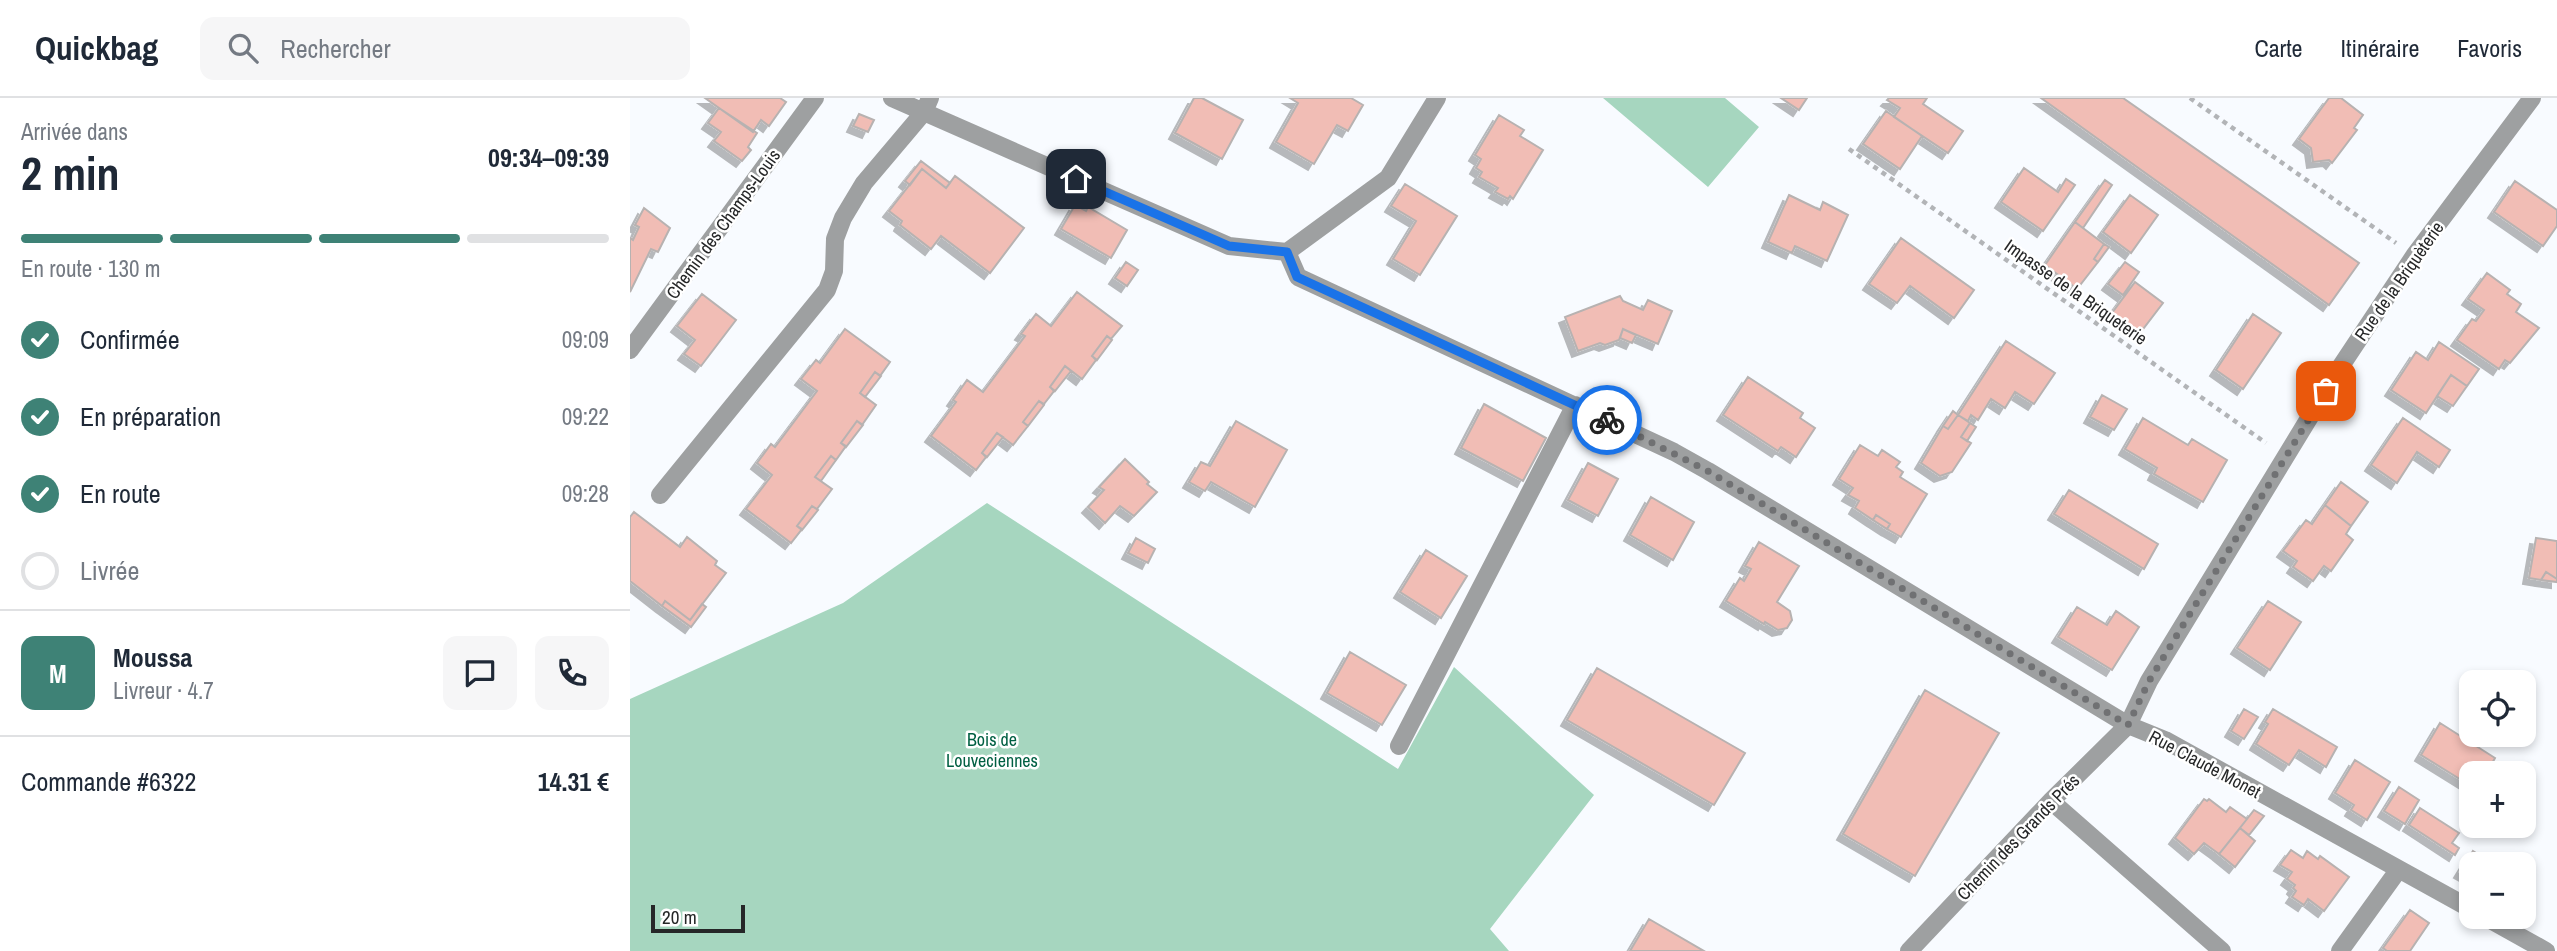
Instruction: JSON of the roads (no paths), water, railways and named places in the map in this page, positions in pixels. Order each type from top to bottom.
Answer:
[{"type":"street","name":"Chemin des Champs-Louis","points":[[630,350],[815,98]]},
{"type":"street","points":[[891,98],[927,105],[1229,246],[1287,252],[1388,178],[1437,98]]},
{"type":"street","name":"Rue de la Briquèterie","points":[[2128,725],[2149,681],[2339,369],[2414,256],[2532,98]]},
{"type":"street","points":[[660,495],[827,290],[834,271],[835,239],[843,218],[864,183],[927,105]]},
{"type":"street","name":"Rue Claude Monet","points":[[1287,252],[1297,277],[1575,405],[1708,471],[2128,725],[2165,740],[2459,902]]},
{"type":"street","points":[[1399,746],[1575,405]]},
{"type":"street","name":"Chemin des Grands Prés","points":[[1909,951],[2051,801],[2128,725]]},
{"type":"street","points":[[2051,801],[2222,951]]},
{"type":"street","points":[[2340,951],[2399,869]]},
{"type":"street","points":[[2507,929],[2546,951]]},
{"type":"park label","name":"Bois de Louveciennes","points":[[992,749]]}]
